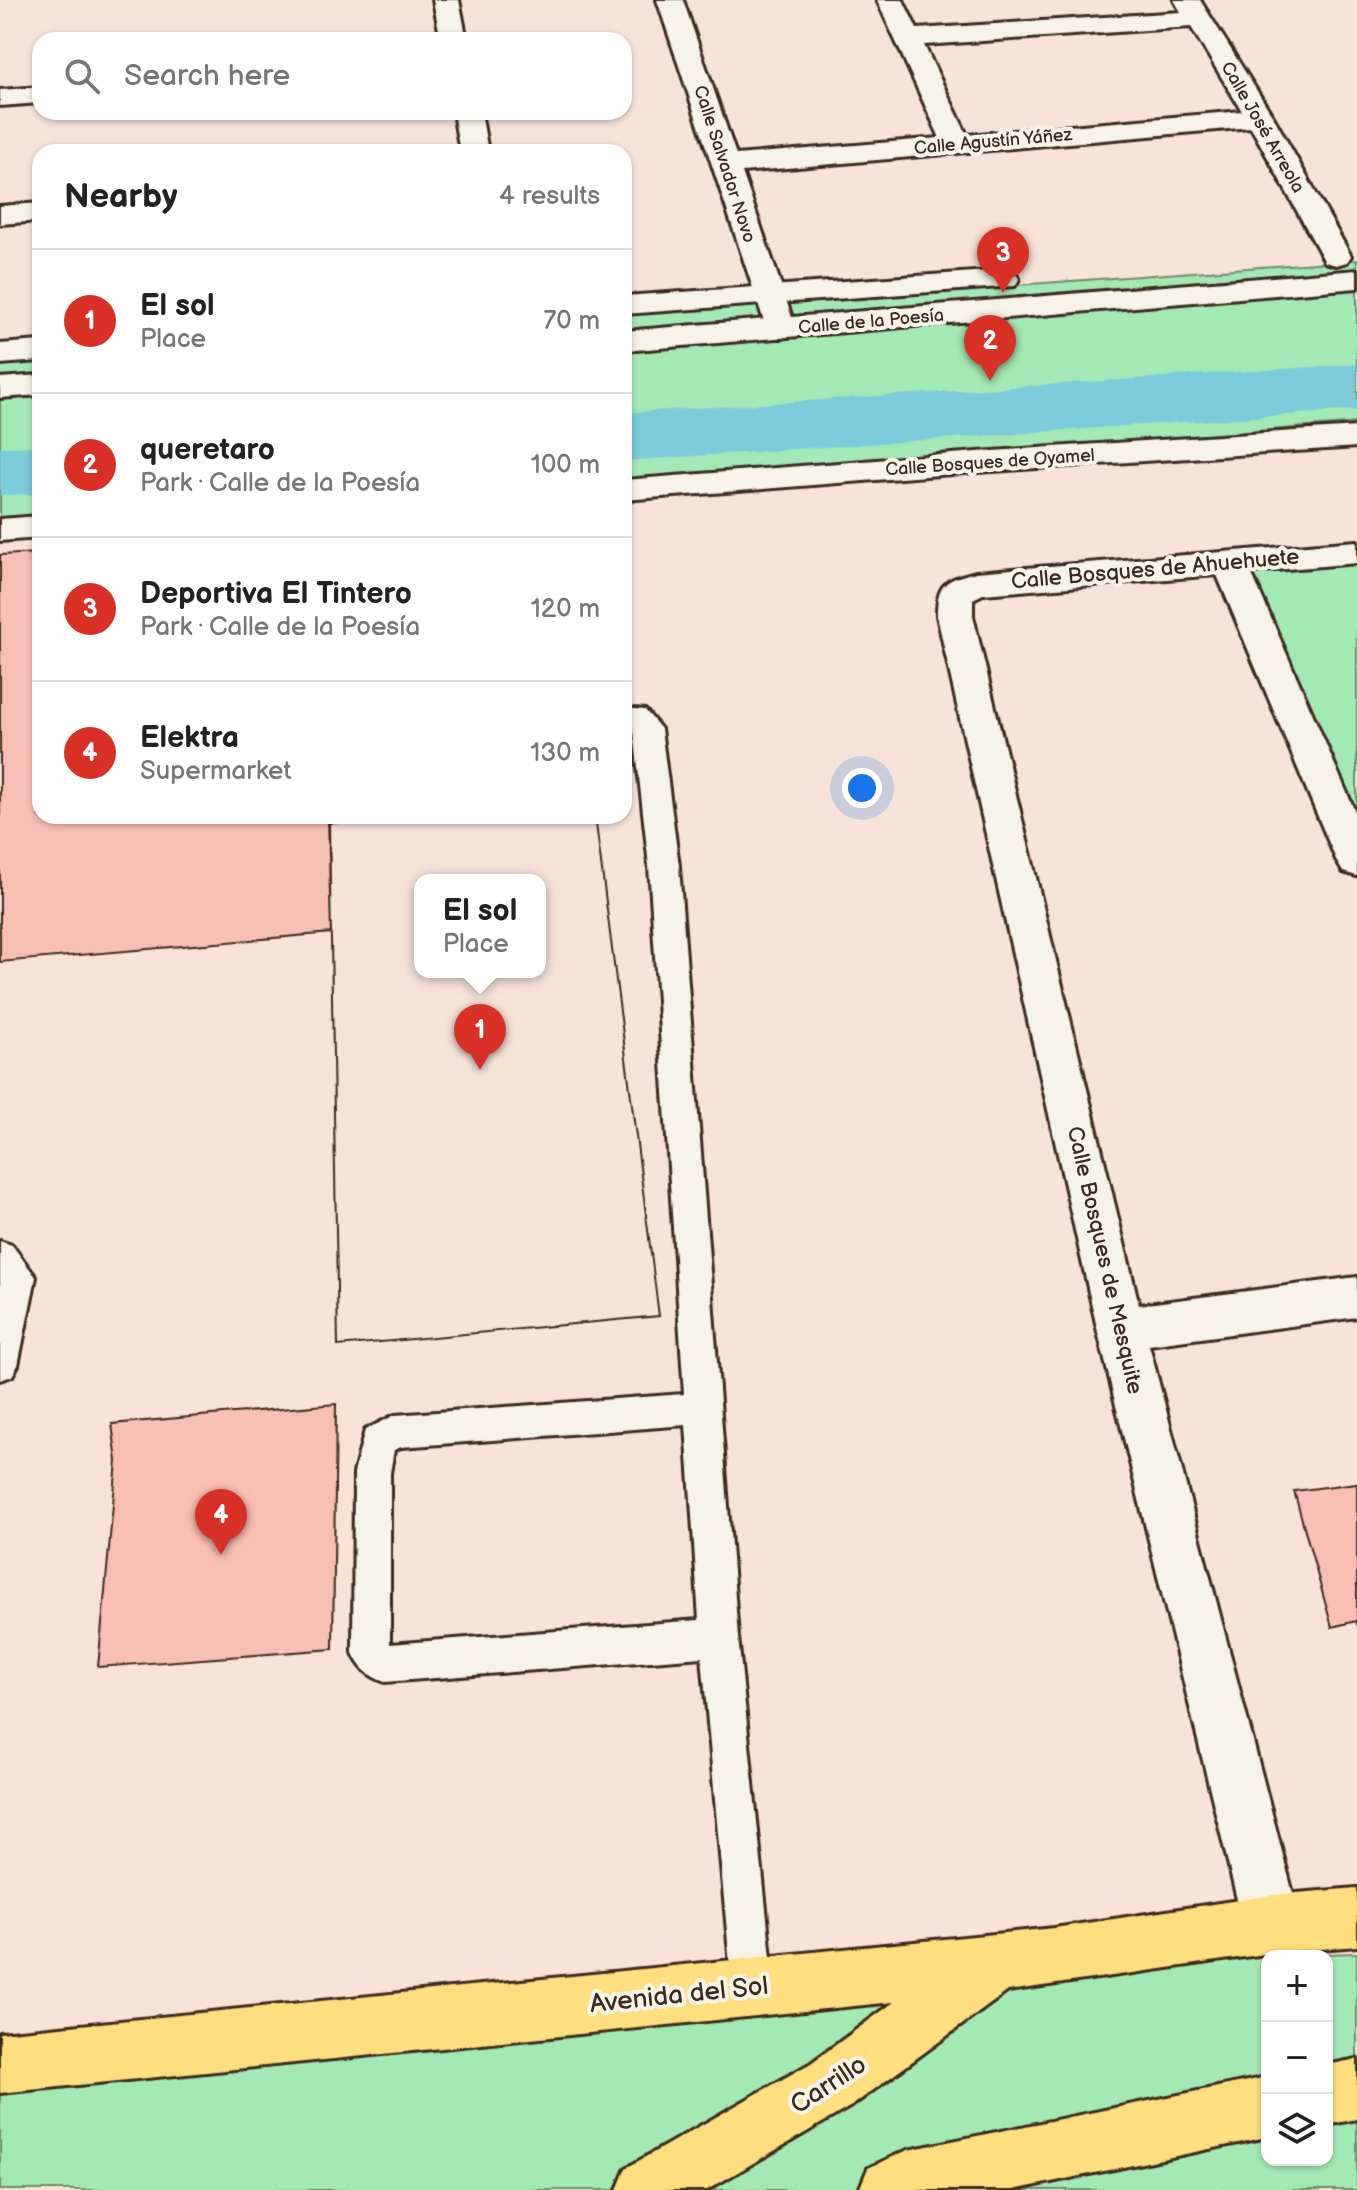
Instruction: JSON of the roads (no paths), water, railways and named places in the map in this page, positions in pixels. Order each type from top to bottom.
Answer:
[{"type":"main road","name":"Avenida del Sol","points":[[0,2063],[1054,1957],[1272,1924],[1357,1917]]},
{"type":"main road","name":"Carrillo","points":[[648,2190],[832,2084],[998,1963]]},
{"type":"main road","points":[[1332,2094],[1357,2089]]},
{"type":"main road","points":[[890,2190],[908,2181],[1261,2108]]},
{"type":"street","points":[[446,0],[452,32]]},
{"type":"street","name":"Calle Salvador Novo","points":[[670,0],[780,329]]},
{"type":"street","points":[[890,0],[957,144]]},
{"type":"street","points":[[909,38],[1193,5]]},
{"type":"street","name":"Calle José Arreola","points":[[1193,5],[1350,263]]},
{"type":"street","points":[[0,98],[32,96]]},
{"type":"street","name":"Calle Agustín Yáñez","points":[[726,165],[1260,118]]},
{"type":"street","points":[[468,120],[473,144]]},
{"type":"street","points":[[0,215],[32,213]]},
{"type":"street","name":"Calle de la Poesía","points":[[632,305],[1350,263]]},
{"type":"street","name":"Calle de la Poesía","points":[[632,340],[780,329],[1350,263]]},
{"type":"street","points":[[0,354],[32,352]]},
{"type":"street","points":[[0,388],[32,386]]},
{"type":"street","name":"Calle Bosques de Oyamel","points":[[632,489],[977,462],[1357,437]]},
{"type":"street","points":[[0,530],[32,528]]},
{"type":"street","name":"Calle Bosques de Ahuehuete","points":[[955,593],[976,583],[1357,552]]},
{"type":"street","points":[[1229,561],[1357,862]]},
{"type":"street","name":"Calle Bosques de Mesquite","points":[[955,593],[955,616],[1121,1328],[1272,1924]]},
{"type":"street","points":[[1121,1328],[1357,1297]]},
{"type":"lane","points":[[632,717],[647,729],[664,866],[719,1637],[753,1987]]},
{"type":"lane","points":[[0,1255],[19,1277],[0,1365]]},
{"type":"lane","points":[[703,1408],[395,1431],[378,1441],[372,1473],[370,1630],[372,1653],[385,1664],[719,1637]]},
{"type":"waterway","points":[[632,436],[1357,387]]},
{"type":"waterway","points":[[0,471],[32,470]]},
{"type":"place","name":"Deportiva El Tintero","points":[[1003,293]]},
{"type":"place","name":"queretaro","points":[[990,381]]},
{"type":"place","name":"El sol","points":[[480,1070]]},
{"type":"place","name":"Elektra","points":[[221,1555]]}]
